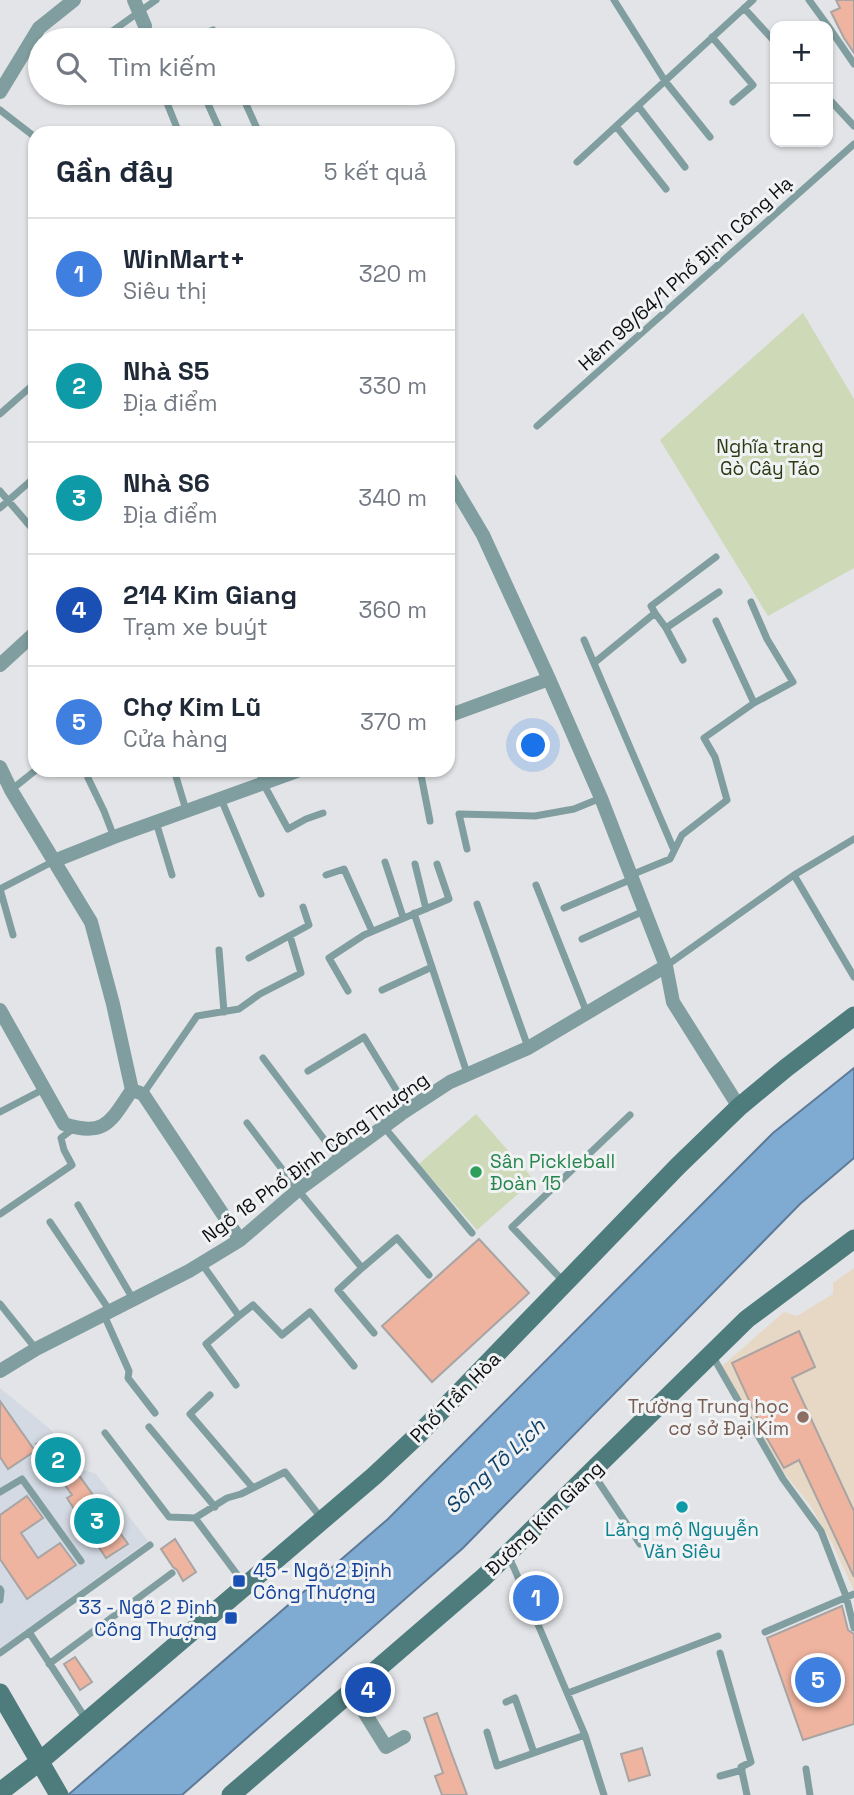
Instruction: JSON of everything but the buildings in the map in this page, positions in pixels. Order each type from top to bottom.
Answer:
[{"type":"main road","name":"Phố Trần Hòa","points":[[0,1792],[246,1585],[420,1433],[678,1166],[739,1107],[796,1059],[854,1016]]},
{"type":"main road","name":"Đường Kim Giang","points":[[231,1795],[484,1577],[747,1319],[854,1239]]},
{"type":"main road","points":[[1,1699],[56,1789]]},
{"type":"street","points":[[38,28],[74,0]]},
{"type":"street","points":[[137,5],[144,28]]},
{"type":"street","points":[[0,92],[28,45]]},
{"type":"street","points":[[455,488],[483,535],[601,798],[666,966],[673,1002],[739,1107]]},
{"type":"street","points":[[0,665],[28,639]]},
{"type":"street","points":[[455,713],[549,678]]},
{"type":"street","points":[[0,767],[11,790],[91,922],[138,1092],[240,1240]]},
{"type":"street","points":[[54,861],[221,799],[261,777]]},
{"type":"street","name":"Ngõ 18 Phố Định Công Thượng","points":[[0,1371],[36,1349],[202,1264],[240,1240],[339,1159],[450,1082],[528,1048],[666,966]]},
{"type":"street","points":[[0,1010],[4,1026],[64,1124],[83,1129],[100,1128],[138,1092]]},
{"type":"street","points":[[351,1691],[386,1747],[404,1737]]},
{"type":"lane","points":[[113,28],[137,5],[156,0]]},
{"type":"lane","points":[[577,162],[752,0]]},
{"type":"lane","points":[[809,0],[824,21]]},
{"type":"lane","points":[[614,1],[665,81],[710,137]]},
{"type":"lane","points":[[744,8],[770,37]]},
{"type":"lane","points":[[833,33],[854,64]]},
{"type":"lane","points":[[712,37],[753,85],[733,102]]},
{"type":"lane","points":[[833,103],[854,126]]},
{"type":"lane","points":[[168,105],[176,126]]},
{"type":"lane","points":[[208,105],[217,126]]},
{"type":"lane","points":[[246,105],[256,126]]},
{"type":"lane","points":[[638,106],[685,167]]},
{"type":"lane","points":[[0,110],[28,132]]},
{"type":"lane","points":[[616,126],[666,189]]},
{"type":"lane","name":"Hẻm 99/64/1 Phố Định Công Hạ","points":[[537,426],[854,144]]},
{"type":"lane","points":[[0,414],[28,389]]},
{"type":"lane","points":[[0,508],[28,483]]},
{"type":"lane","points":[[0,491],[28,524]]},
{"type":"lane","points":[[683,660],[651,606],[716,557]]},
{"type":"lane","points":[[666,628],[719,592]]},
{"type":"lane","points":[[564,908],[670,859],[682,835],[727,800],[715,757],[704,738],[754,704],[793,682],[767,639],[751,602]]},
{"type":"lane","points":[[594,663],[655,613]]},
{"type":"lane","points":[[716,621],[754,704]]},
{"type":"lane","points":[[584,640],[674,850]]},
{"type":"lane","points":[[11,790],[28,776]]},
{"type":"lane","points":[[176,777],[187,811]]},
{"type":"lane","points":[[261,777],[288,829],[323,813]]},
{"type":"lane","points":[[421,777],[430,821]]},
{"type":"lane","points":[[88,778],[114,837]]},
{"type":"lane","points":[[467,849],[459,814],[535,816],[574,809],[601,798]]},
{"type":"lane","points":[[221,799],[261,894]]},
{"type":"lane","points":[[156,822],[172,875]]},
{"type":"lane","name":"Ngõ 18 Phố Định Công Thượng","points":[[666,966],[794,875],[853,842]]},
{"type":"lane","points":[[13,935],[0,889],[54,861]]},
{"type":"lane","points":[[385,862],[403,917]]},
{"type":"lane","points":[[415,864],[426,909]]},
{"type":"lane","points":[[348,991],[329,958],[372,931],[450,899],[437,864]]},
{"type":"lane","points":[[326,876],[344,869],[372,931]]},
{"type":"lane","points":[[794,875],[854,977]]},
{"type":"lane","points":[[536,885],[587,1014]]},
{"type":"lane","points":[[477,904],[528,1048]]},
{"type":"lane","points":[[249,958],[309,925],[303,907]]},
{"type":"lane","points":[[582,939],[645,910]]},
{"type":"lane","points":[[414,913],[467,1073]]},
{"type":"lane","points":[[138,1092],[197,1016],[239,1009],[260,994],[301,973],[290,936]]},
{"type":"lane","points":[[219,950],[224,1012]]},
{"type":"lane","points":[[382,990],[432,967]]},
{"type":"lane","points":[[308,1071],[364,1037],[408,1109]]},
{"type":"lane","points":[[263,1058],[339,1159]]},
{"type":"lane","points":[[0,1112],[44,1088]]},
{"type":"lane","points":[[565,1284],[512,1227],[630,1115]]},
{"type":"lane","points":[[247,1123],[362,1268]]},
{"type":"lane","points":[[384,1126],[472,1233]]},
{"type":"lane","points":[[0,1214],[72,1165],[61,1138],[74,1128]]},
{"type":"lane","points":[[78,1205],[133,1300]]},
{"type":"lane","points":[[50,1222],[107,1313],[129,1371],[128,1378],[155,1413]]},
{"type":"lane","points":[[373,1333],[338,1290],[397,1238],[429,1275]]},
{"type":"lane","points":[[202,1264],[239,1316]]},
{"type":"lane","points":[[0,1304],[36,1349]]},
{"type":"lane","points":[[236,1385],[206,1344],[253,1304],[282,1335],[310,1312],[355,1366]]},
{"type":"lane","points":[[712,1354],[783,1479],[821,1531],[850,1595],[854,1628]]},
{"type":"lane","points":[[210,1395],[191,1414],[253,1488]]},
{"type":"lane","points":[[149,1427],[215,1507]]},
{"type":"lane","points":[[105,1433],[169,1517],[195,1518],[227,1498],[285,1472],[323,1519]]},
{"type":"lane","points":[[592,1472],[640,1544]]},
{"type":"lane","points":[[0,1492],[22,1479],[81,1561]]},
{"type":"lane","points":[[195,1518],[246,1585]]},
{"type":"lane","points":[[0,1653],[150,1545]]},
{"type":"lane","points":[[507,1555],[585,1735],[604,1795]]},
{"type":"lane","points":[[49,1664],[172,1573]]},
{"type":"lane","points":[[0,1589],[0,1600]]},
{"type":"lane","points":[[765,1632],[850,1595]]},
{"type":"lane","points":[[29,1632],[87,1720]]},
{"type":"lane","points":[[568,1693],[718,1636]]},
{"type":"lane","points":[[720,1653],[751,1762],[741,1767],[747,1795]]},
{"type":"lane","points":[[506,1702],[515,1698],[534,1753]]},
{"type":"lane","points":[[487,1732],[497,1766],[585,1735]]},
{"type":"lane","points":[[806,1769],[810,1795]]},
{"type":"lane","points":[[720,1776],[742,1770]]},
{"type":"shaded area","name":"Trường Trung học cơ sở Đại Kim","points":[[854,1268],[854,1591],[833,1545],[810,1505],[781,1469],[722,1366],[784,1312],[797,1316],[833,1294],[833,1283]]},
{"type":"shaded area","points":[[0,1388],[50,1429],[79,1468],[96,1474],[148,1541],[0,1649]]},
{"type":"green space","name":"Nghĩa trang Gò Cây Táo","points":[[803,313],[854,399],[854,568],[768,616],[660,440]]},
{"type":"green space","name":"Sân Pickleball Đoàn 15","points":[[476,1114],[534,1180],[477,1230],[419,1164]]},
{"type":"water","name":"Sông Tô Lịch","points":[[854,1068],[854,1158],[800,1204],[463,1548],[182,1795],[68,1795],[388,1519],[773,1133]]},
{"type":"place","name":"Sân Pickleball Đoàn 15","points":[[476,1172]]},
{"type":"place","name":"Trường Trung học cơ sở Đại Kim","points":[[803,1417]]},
{"type":"place","name":"Nhà S5","points":[[58,1460]]},
{"type":"place","name":"Lăng mộ Nguyễn Văn Siêu","points":[[682,1507]]},
{"type":"place","name":"Nhà S6","points":[[97,1521]]},
{"type":"place","name":"45 - Ngõ 2 Định Công Thượng","points":[[239,1581]]},
{"type":"place","name":"WinMart+","points":[[536,1598]]},
{"type":"place","name":"33 - Ngõ 2 Định Công Thượng","points":[[231,1618]]},
{"type":"place","name":"Chợ Kim Lũ","points":[[818,1680]]},
{"type":"place","name":"214 Kim Giang","points":[[368,1690]]}]
